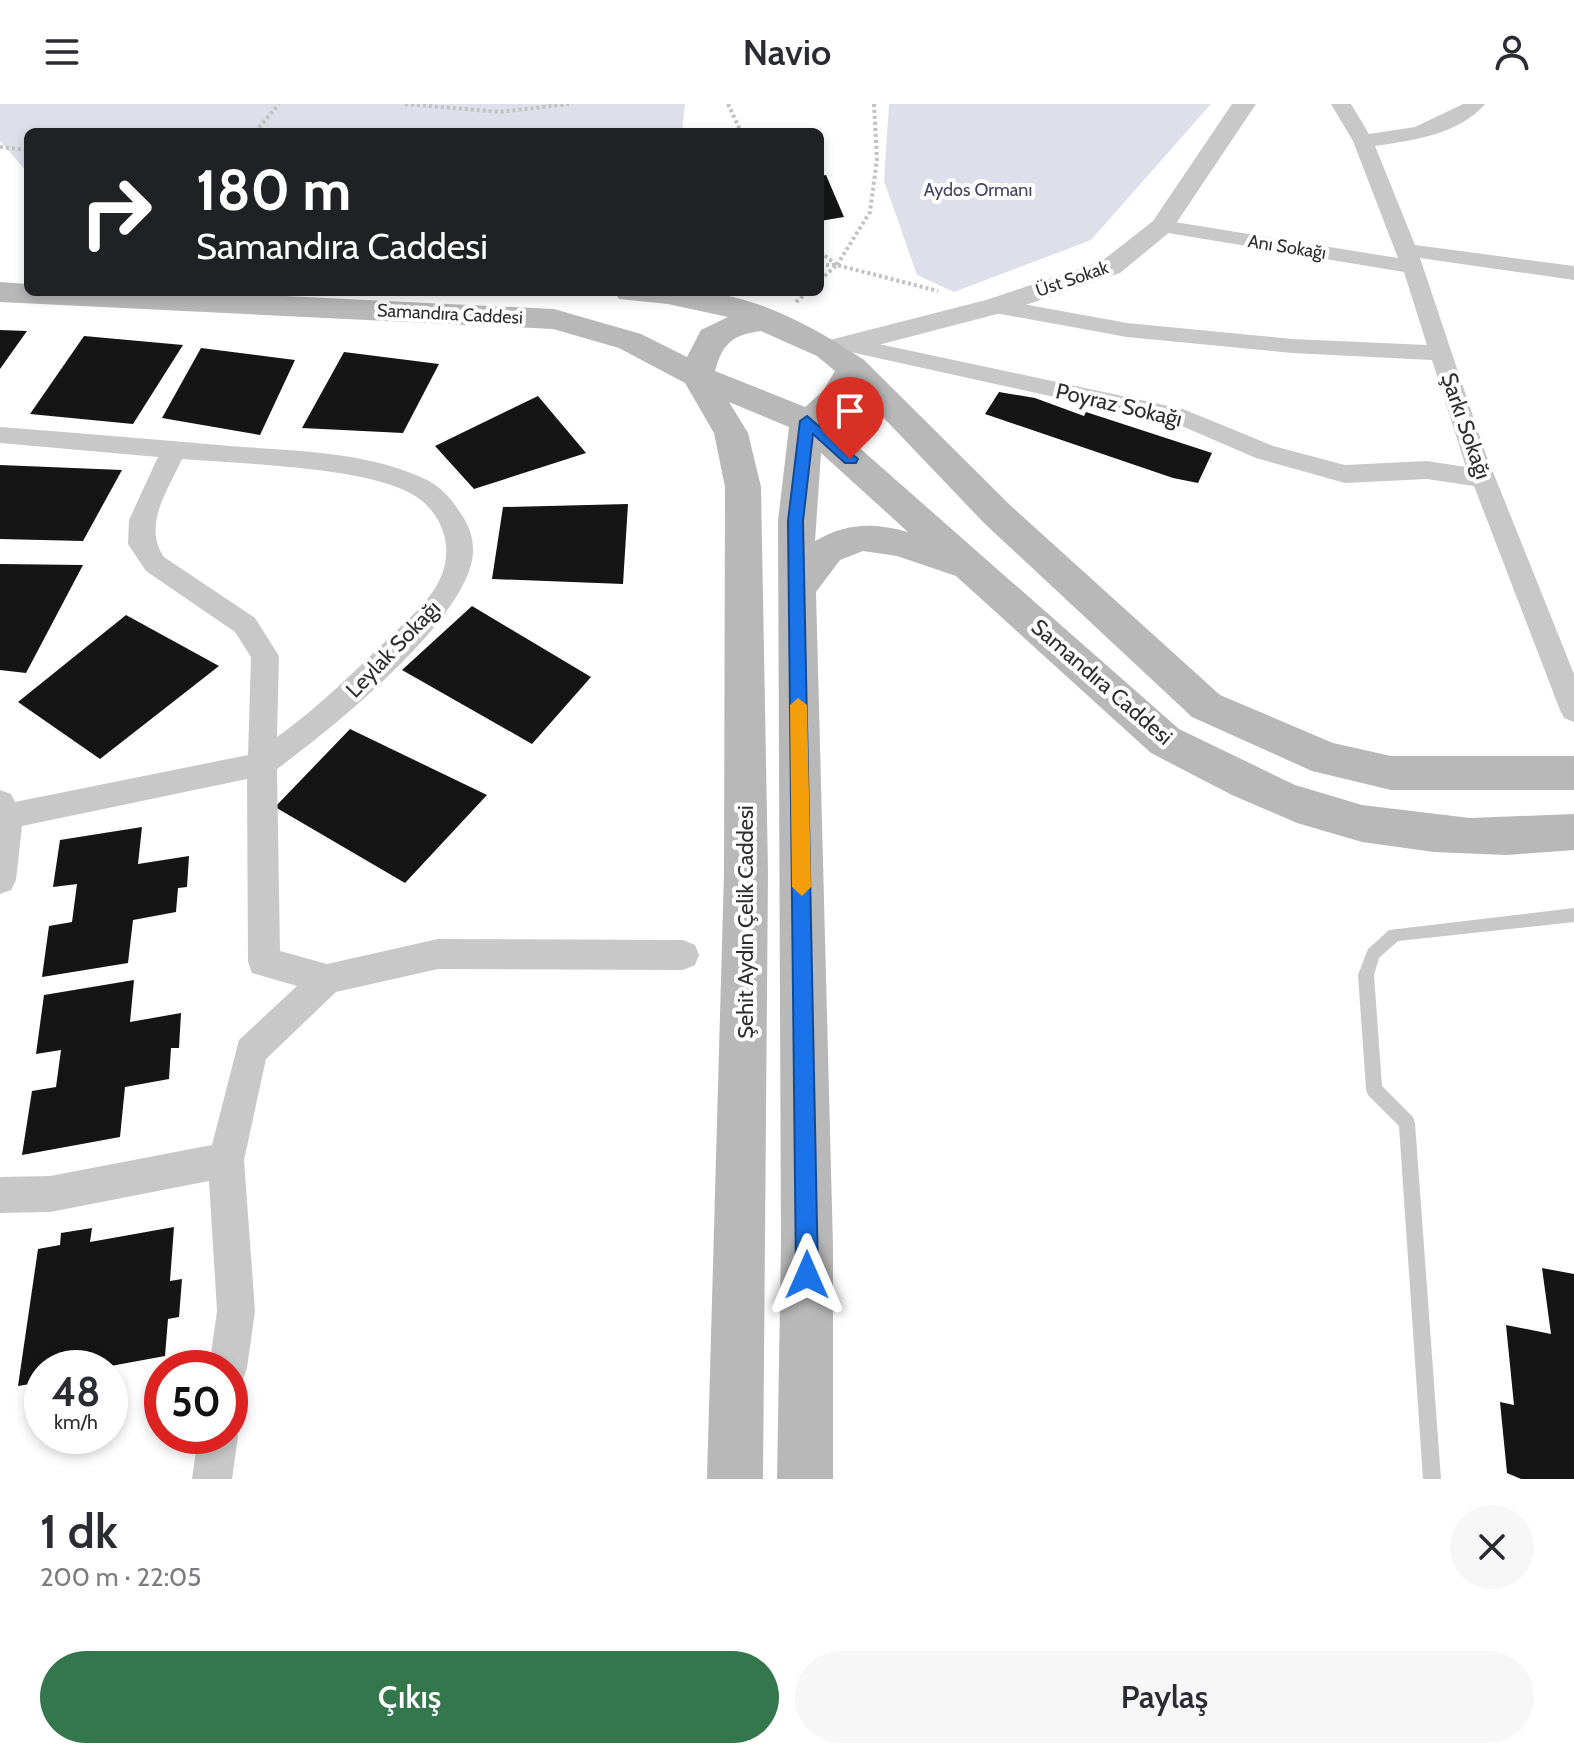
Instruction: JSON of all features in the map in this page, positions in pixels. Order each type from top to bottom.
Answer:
[{"type":"main road","points":[[0,264],[24,265]]},
{"type":"main road","name":"Samandıra Caddesi","points":[[0,292],[24,293]]},
{"type":"main road","name":"Samandıra Caddesi","points":[[82,296],[554,319],[630,341],[697,376],[807,421],[1165,741],[1232,777],[1300,806],[1380,825],[1524,839],[1574,832]]},
{"type":"main road","points":[[677,296],[741,310],[842,354],[997,514],[1206,706],[1327,759],[1391,773],[1574,773]]},
{"type":"main road","points":[[697,376],[705,346],[724,326],[768,320]]},
{"type":"main road","points":[[805,1479],[807,1246],[796,521],[807,421],[821,413],[848,381],[842,354]]},
{"type":"main road","name":"Şehit Aydın Çelik Caddesi","points":[[697,376],[731,433],[743,487],[746,872],[735,1479]]},
{"type":"main road","points":[[796,594],[808,568],[830,547],[867,534],[909,544],[980,574]]},
{"type":"street","name":"Üst Sokak","points":[[842,354],[1111,267],[1135,251],[1162,226],[1244,104]]},
{"type":"street","name":"Şarkı Sokağı","points":[[1341,104],[1363,141],[1410,259],[1482,478],[1574,710]]},
{"type":"street","points":[[1363,141],[1405,136],[1461,115],[1475,104]]},
{"type":"street","name":"Anı Sokağı","points":[[1162,226],[1410,259],[1574,273]]},
{"type":"street","points":[[995,306],[1127,330],[1292,346],[1441,353]]},
{"type":"street","name":"Poyraz Sokağı","points":[[842,354],[1183,417],[1265,452],[1345,474],[1427,470],[1482,478]]},
{"type":"street","name":"Leylak Sokağı","points":[[0,435],[312,461],[391,476],[420,487],[441,504],[456,526],[460,553],[452,583],[431,613],[328,716],[262,764],[4,810]]},
{"type":"street","points":[[173,451],[142,520],[141,544],[155,564],[245,625],[259,642],[267,671],[262,764],[264,962],[327,979],[438,954],[683,955]]},
{"type":"street","points":[[0,880],[4,810]]},
{"type":"street","points":[[231,1350],[236,1311],[226,1160],[251,1051],[327,979]]},
{"type":"street","points":[[0,1195],[50,1194],[226,1160]]},
{"type":"street","points":[[212,1479],[215,1454]]},
{"type":"lane","points":[[1432,1479],[1407,1123],[1374,1089],[1366,975],[1373,954],[1394,935],[1574,915]]},
{"type":"path","points":[[258,128],[279,104]]},
{"type":"path","points":[[405,104],[500,112],[569,104]]},
{"type":"path","points":[[728,104],[739,128]]},
{"type":"path","points":[[824,276],[837,265],[870,212],[877,159],[874,104]]},
{"type":"path","points":[[0,147],[24,150]]},
{"type":"path","points":[[824,255],[837,265]]},
{"type":"path","points":[[824,265],[837,265],[995,306]]},
{"type":"green space","points":[[0,104],[685,104],[682,128],[24,128],[24,168],[0,141]]},
{"type":"green space","name":"Aydos Ormanı","points":[[889,104],[1211,104],[1091,240],[954,292],[917,275],[884,181]]},
{"type":"building","points":[[826,175],[844,217],[824,220]]},
{"type":"building","points":[[0,330],[27,331],[0,369]]},
{"type":"building","points":[[84,336],[183,345],[133,424],[30,414]]},
{"type":"building","points":[[201,348],[295,360],[260,435],[162,418]]},
{"type":"building","points":[[344,352],[439,364],[403,433],[302,428]]},
{"type":"building","points":[[999,392],[1035,398],[1084,416],[1086,412],[1212,453],[1198,483],[1173,478],[985,414]]},
{"type":"building","points":[[538,396],[586,453],[474,489],[435,446]]},
{"type":"building","points":[[0,465],[122,470],[83,541],[0,539]]},
{"type":"building","points":[[628,504],[623,584],[492,579],[503,507]]},
{"type":"building","points":[[0,564],[83,565],[26,673],[0,670]]},
{"type":"building","points":[[472,606],[591,677],[532,744],[402,670]]},
{"type":"building","points":[[126,615],[219,666],[100,759],[18,702]]},
{"type":"building","points":[[350,729],[487,795],[405,883],[275,807]]},
{"type":"building","points":[[142,827],[138,864],[189,856],[187,887],[178,888],[176,912],[133,920],[128,963],[42,977],[49,926],[72,922],[77,884],[53,887],[60,840]]},
{"type":"building","points":[[134,980],[130,1022],[181,1013],[179,1048],[171,1048],[169,1079],[125,1087],[120,1137],[22,1155],[32,1091],[56,1087],[61,1050],[36,1054],[44,995]]},
{"type":"building","points":[[174,1227],[170,1281],[182,1279],[179,1317],[168,1319],[165,1350],[144,1350],[144,1360],[128,1363],[128,1350],[24,1350],[24,1385],[18,1386],[38,1249],[60,1245],[61,1233],[92,1228],[90,1242]]},
{"type":"building","points":[[1542,1268],[1574,1274],[1574,1479],[1521,1479],[1507,1473],[1500,1402],[1514,1405],[1506,1325],[1551,1334]]},
{"type":"slow traffic","points":[[798,705],[802,887]]},
{"type":"route","points":[[807,1275],[796,521],[801,451],[807,421],[850,459]]}]
